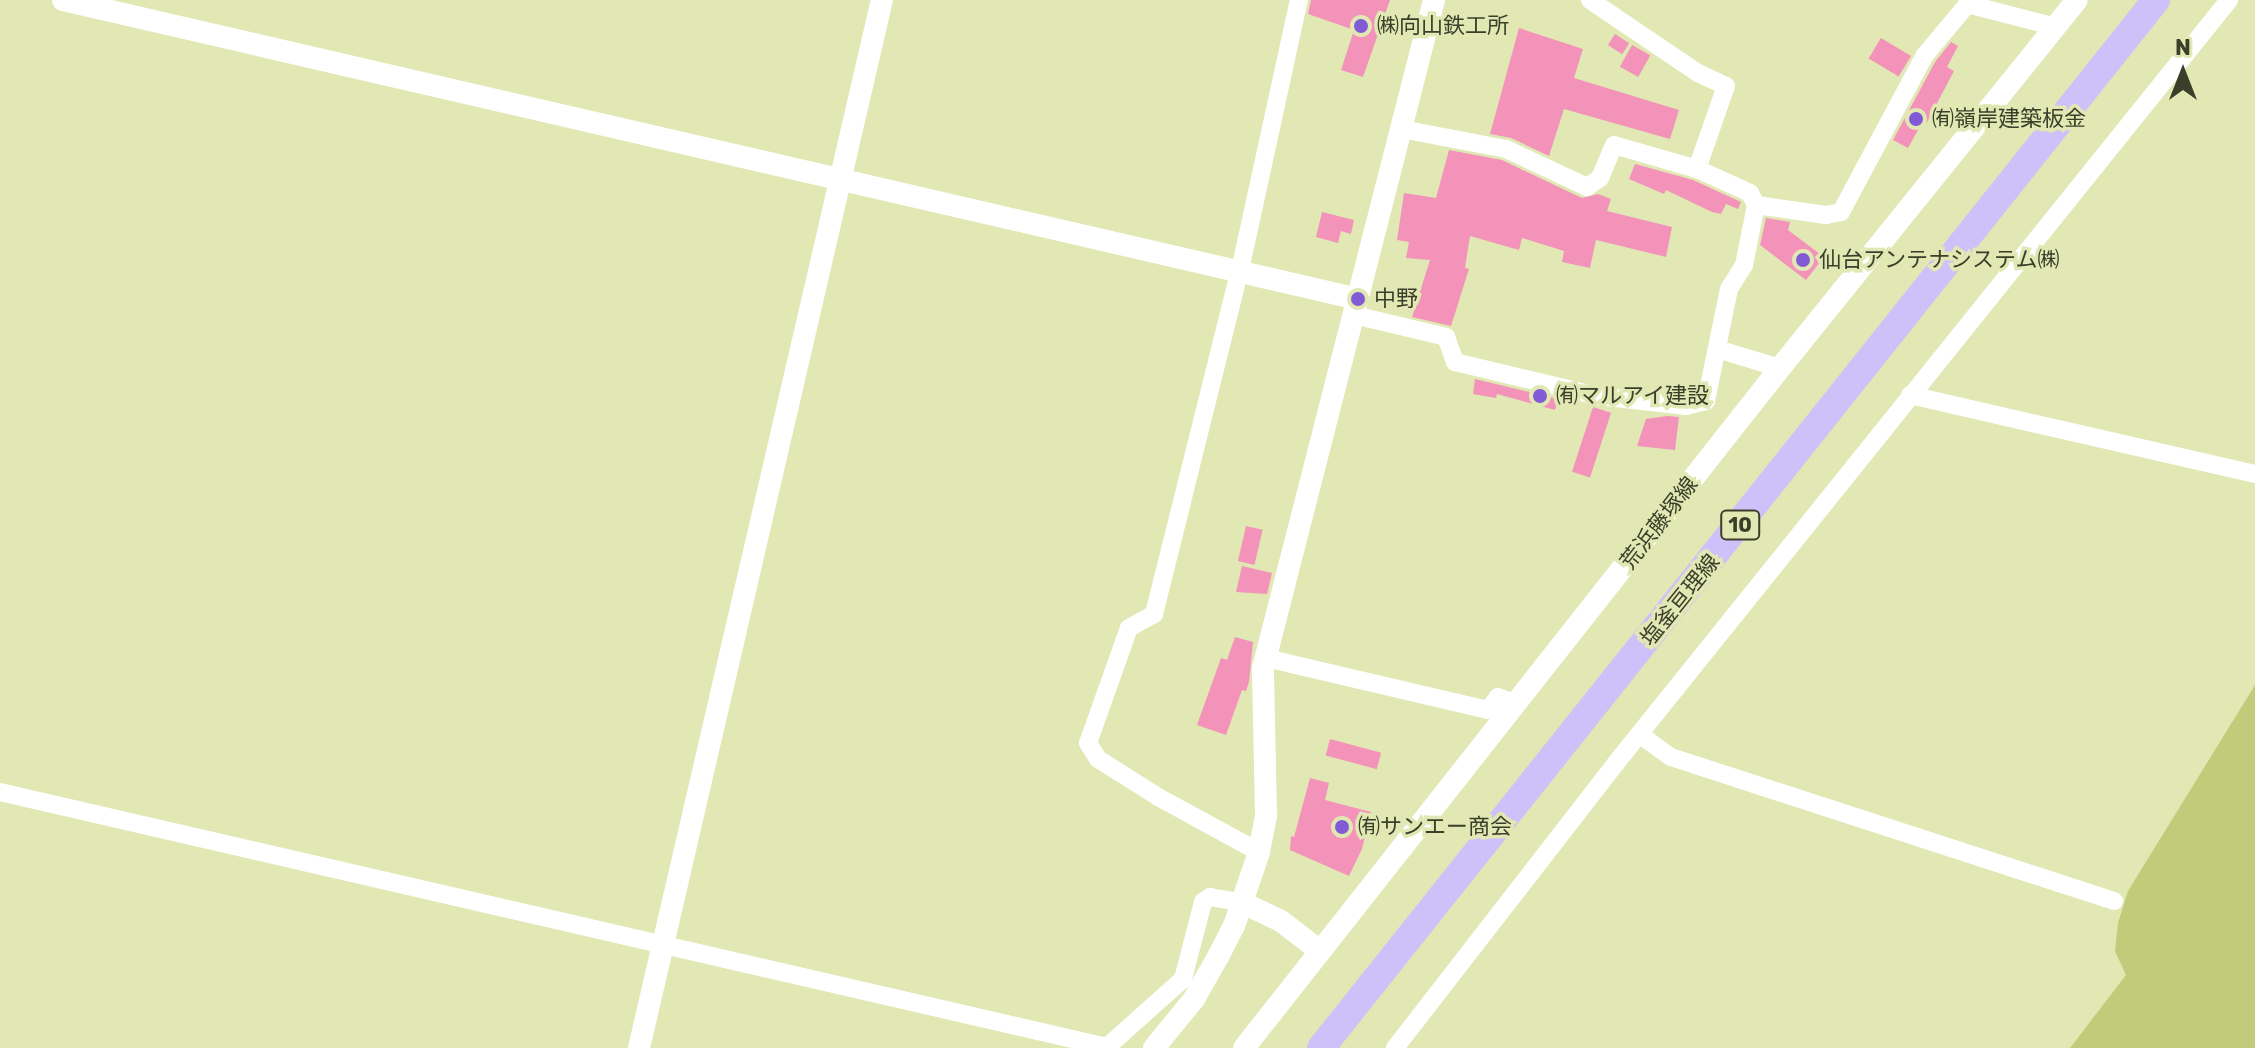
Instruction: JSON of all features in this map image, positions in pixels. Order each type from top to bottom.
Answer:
[{"type":"main road","name":"塩釜亘理線","points":[[1321,1048],[2156,0]]},
{"type":"street","points":[[63,0],[1240,270],[1446,337],[1455,362],[1598,396],[1686,406],[1706,401],[1729,289],[1744,265],[1756,205],[1750,193],[1697,169],[1614,145],[1600,178],[1587,187],[1506,149],[1401,129]]},
{"type":"street","points":[[639,1048],[882,0]]},
{"type":"street","points":[[1259,852],[1148,791],[1098,759],[1088,743],[1129,628],[1154,614],[1240,270],[1299,0]]},
{"type":"street","points":[[1154,1048],[1194,999],[1243,903],[1259,852],[1266,815],[1266,658],[1434,0]]},
{"type":"street","points":[[1590,0],[1698,73],[1726,86],[1697,169]]},
{"type":"street","name":"荒浜藤塚線","points":[[1244,1048],[1780,368],[2077,0]]},
{"type":"street","points":[[1395,1048],[1639,734],[2229,0]]},
{"type":"street","points":[[1756,205],[1826,215],[1841,212],[1925,55],[1969,2],[2056,27]]},
{"type":"street","points":[[1717,349],[1780,368]]},
{"type":"street","points":[[1910,395],[2255,474]]},
{"type":"street","points":[[1266,658],[1488,710],[1498,697],[1517,704]]},
{"type":"street","points":[[1639,734],[1671,757],[2114,901]]},
{"type":"street","points":[[0,792],[1107,1047],[1183,979],[1203,902],[1210,897],[1243,903],[1281,921],[1320,951]]},
{"type":"green space","points":[[2255,685],[2255,1048],[2070,1048],[2126,975],[2115,951],[2118,923],[2128,891]]},
{"type":"building","name":"㈱向山鉄工所","points":[[1311,0],[1390,0],[1363,77],[1341,70],[1354,30],[1308,14]]},
{"type":"building","points":[[1519,28],[1583,49],[1574,78],[1679,110],[1670,139],[1564,109],[1549,156],[1511,138],[1490,134]]},
{"type":"building","points":[[1615,34],[1629,43],[1622,54],[1608,45]]},
{"type":"building","points":[[1881,38],[1911,56],[1899,77],[1869,59]]},
{"type":"building","points":[[1951,42],[1958,46],[1947,67],[1954,71],[1926,124],[1922,123],[1908,148],[1893,140],[1935,62]]},
{"type":"building","points":[[1632,45],[1650,55],[1638,77],[1620,67]]},
{"type":"building","points":[[1449,150],[1502,160],[1582,198],[1598,194],[1611,199],[1607,211],[1672,227],[1666,257],[1596,240],[1590,268],[1562,262],[1564,251],[1522,238],[1519,250],[1470,236],[1465,268],[1469,269],[1451,326],[1412,317],[1430,260],[1406,258],[1409,242],[1397,240],[1404,193],[1436,198]]},
{"type":"building","points":[[1635,164],[1693,180],[1741,202],[1738,209],[1726,204],[1721,214],[1712,212],[1666,190],[1664,194],[1629,179]]},
{"type":"building","points":[[1322,212],[1354,220],[1351,234],[1341,231],[1338,243],[1316,237]]},
{"type":"building","points":[[1766,218],[1790,222],[1788,230],[1824,257],[1806,280],[1760,245]]},
{"type":"building","points":[[1475,379],[1558,399],[1555,410],[1497,394],[1496,398],[1473,394]]},
{"type":"building","points":[[1593,407],[1611,413],[1590,478],[1572,472]]},
{"type":"building","points":[[1679,417],[1675,450],[1637,446],[1646,419]]},
{"type":"building","points":[[1246,526],[1263,530],[1254,565],[1238,561]]},
{"type":"building","points":[[1242,566],[1272,573],[1267,594],[1236,592]]},
{"type":"building","points":[[1235,637],[1253,642],[1249,682],[1246,691],[1242,690],[1226,735],[1197,725],[1221,658],[1227,660]]},
{"type":"building","points":[[1330,739],[1381,753],[1377,769],[1326,755]]},
{"type":"building","name":"㈲サンエー商会","points":[[1310,778],[1329,783],[1325,800],[1371,812],[1362,849],[1349,876],[1290,850],[1291,836],[1294,837]]},
{"type":"place","name":"㈱向山鉄工所","points":[[1361,26]]},
{"type":"place","name":"㈲嶺岸建築板金","points":[[1916,119]]},
{"type":"place","name":"仙台アンテナシステム㈱","points":[[1803,260]]},
{"type":"place","name":"中野","points":[[1358,299]]},
{"type":"place","name":"㈲マルアイ建設","points":[[1540,396]]},
{"type":"place","name":"㈲サンエー商会","points":[[1342,827]]}]
